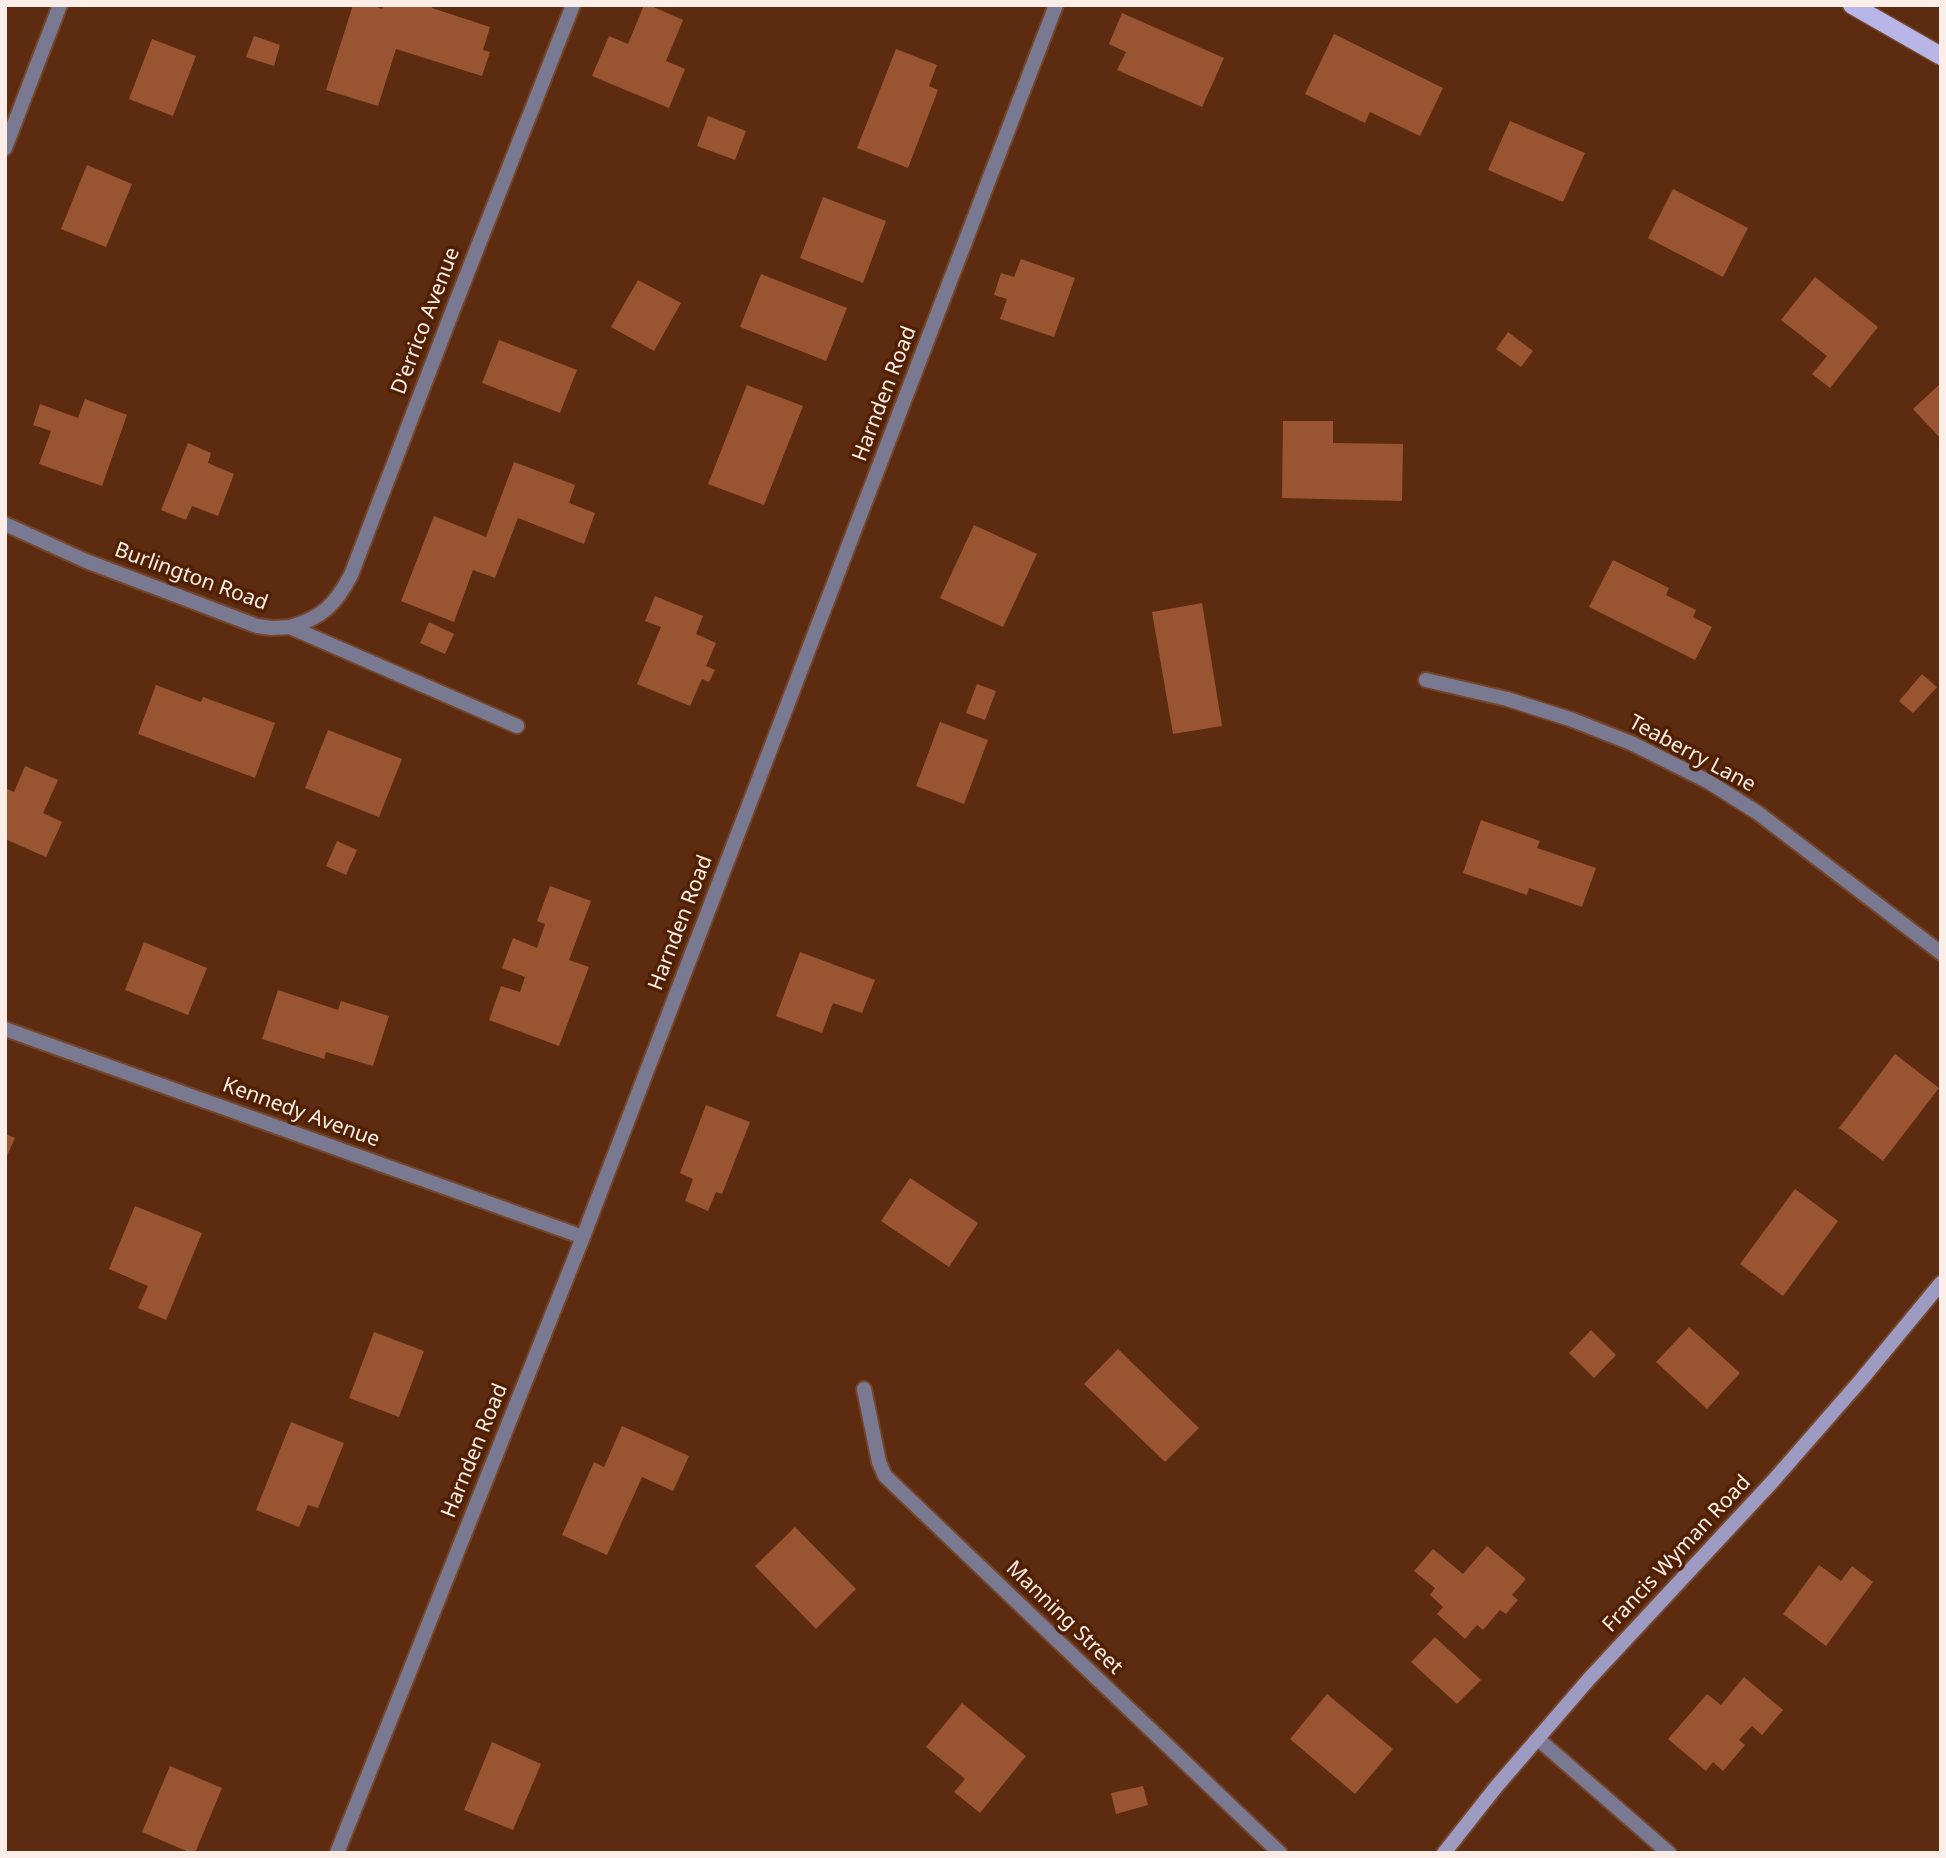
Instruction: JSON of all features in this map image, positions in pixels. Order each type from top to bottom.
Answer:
[{"type":"main road","points":[[1852,5],[1941,56]]},
{"type":"main road","name":"Francis Wyman Road","points":[[1444,1853],[1496,1787],[1598,1669],[1773,1482],[1941,1283]]},
{"type":"street","points":[[5,148],[60,5]]},
{"type":"street","name":"D'errico Avenue","points":[[290,626],[314,619],[328,608],[342,593],[351,575],[573,5]]},
{"type":"street","name":"Harnden Road","points":[[337,1853],[583,1237],[1056,5]]},
{"type":"street","name":"Burlington Road","points":[[5,524],[86,561],[257,626],[290,626],[517,726]]},
{"type":"street","name":"Teaberry Lane","points":[[1426,680],[1507,699],[1570,719],[1631,743],[1709,782],[1758,813],[1941,953]]},
{"type":"street","name":"Kennedy Avenue","points":[[5,1029],[583,1237]]},
{"type":"street","name":"Manning Street","points":[[864,1389],[880,1466],[888,1479],[1280,1853]]},
{"type":"street","points":[[1538,1739],[1669,1853]]},
{"type":"building","points":[[353,5],[371,5],[382,9],[384,5],[433,5],[432,8],[490,27],[483,50],[490,52],[482,76],[396,49],[378,106],[326,90]]},
{"type":"building","points":[[644,5],[683,20],[666,61],[685,69],[669,108],[592,76],[609,36],[628,44]]},
{"type":"building","points":[[1122,13],[1224,58],[1202,107],[1117,70],[1126,52],[1109,44]]},
{"type":"building","points":[[1334,34],[1443,88],[1420,136],[1370,112],[1365,123],[1305,94]]},
{"type":"building","points":[[254,36],[280,45],[274,66],[246,57]]},
{"type":"building","points":[[152,39],[196,56],[173,116],[129,99]]},
{"type":"building","points":[[896,49],[937,65],[929,86],[938,90],[908,168],[857,148]]},
{"type":"building","points":[[708,116],[746,131],[735,160],[697,146]]},
{"type":"building","points":[[1510,121],[1585,153],[1563,202],[1488,170]]},
{"type":"building","points":[[87,165],[132,184],[106,247],[61,229]]},
{"type":"building","points":[[1673,189],[1748,228],[1723,277],[1648,238]]},
{"type":"building","points":[[823,197],[886,221],[863,283],[800,258]]},
{"type":"building","points":[[1021,259],[1075,278],[1054,337],[1000,319],[1007,299],[994,295],[1001,273],[1014,277]]},
{"type":"building","points":[[761,274],[847,308],[826,361],[740,327]]},
{"type":"building","points":[[1815,277],[1878,327],[1830,388],[1812,374],[1827,356],[1781,320]]},
{"type":"building","points":[[638,280],[681,303],[654,351],[611,327]]},
{"type":"building","points":[[1508,332],[1533,351],[1521,367],[1496,349]]},
{"type":"building","points":[[499,340],[577,370],[560,413],[482,383]]},
{"type":"building","points":[[1941,383],[1941,439],[1913,409]]},
{"type":"building","points":[[747,385],[803,406],[764,505],[708,484]]},
{"type":"building","points":[[85,399],[127,415],[102,486],[39,464],[51,431],[33,425],[40,404],[78,418]]},
{"type":"building","points":[[1283,421],[1333,421],[1333,443],[1403,444],[1402,501],[1282,498]]},
{"type":"building","points":[[188,443],[211,453],[208,463],[234,474],[218,516],[192,506],[186,520],[161,510]]},
{"type":"building","points":[[514,462],[575,485],[569,503],[595,513],[584,544],[518,518],[495,578],[473,570],[454,622],[401,601],[434,516],[486,537]]},
{"type":"building","points":[[974,525],[1037,554],[1003,627],[940,598]]},
{"type":"building","points":[[1613,560],[1669,588],[1666,595],[1696,610],[1693,617],[1712,627],[1695,660],[1589,607]]},
{"type":"building","points":[[655,596],[703,616],[696,634],[716,643],[706,666],[715,670],[709,682],[702,679],[690,706],[637,684],[661,627],[645,621]]},
{"type":"building","points":[[1202,603],[1222,726],[1173,734],[1152,612]]},
{"type":"building","points":[[429,622],[454,634],[445,654],[420,643]]},
{"type":"building","points":[[1922,674],[1937,687],[1913,713],[1899,701]]},
{"type":"building","points":[[977,684],[996,691],[985,720],[966,713]]},
{"type":"building","points":[[156,685],[201,702],[203,697],[275,723],[255,778],[138,734]]},
{"type":"building","points":[[940,722],[988,740],[964,804],[916,786]]},
{"type":"building","points":[[328,730],[402,759],[379,817],[305,788]]},
{"type":"building","points":[[25,766],[58,780],[43,813],[62,822],[46,857],[5,839],[5,788],[14,792]]},
{"type":"building","points":[[1481,820],[1540,841],[1537,848],[1596,868],[1582,907],[1529,888],[1527,895],[1463,873]]},
{"type":"building","points":[[337,841],[357,850],[346,875],[326,866]]},
{"type":"building","points":[[550,886],[591,901],[569,960],[589,967],[559,1046],[489,1020],[501,986],[520,992],[525,977],[502,968],[513,938],[537,948],[545,924],[537,921]]},
{"type":"building","points":[[144,942],[207,968],[188,1015],[125,990]]},
{"type":"building","points":[[800,952],[875,980],[862,1013],[833,1003],[822,1033],[776,1016]]},
{"type":"building","points":[[278,990],[338,1010],[341,1001],[389,1016],[373,1066],[326,1052],[324,1059],[262,1039]]},
{"type":"building","points":[[1895,1054],[1939,1088],[1883,1161],[1839,1128]]},
{"type":"building","points":[[706,1105],[750,1122],[722,1194],[716,1192],[708,1211],[685,1201],[693,1179],[680,1173]]},
{"type":"building","points":[[5,1134],[15,1138],[5,1160]]},
{"type":"building","points":[[910,1178],[978,1223],[949,1267],[881,1221]]},
{"type":"building","points":[[1795,1189],[1838,1221],[1783,1296],[1740,1264]]},
{"type":"building","points":[[135,1206],[202,1233],[166,1320],[138,1308],[148,1286],[109,1269]]},
{"type":"building","points":[[1689,1327],[1740,1373],[1707,1409],[1656,1362]]},
{"type":"building","points":[[1591,1330],[1616,1355],[1594,1378],[1569,1353]]},
{"type":"building","points":[[374,1332],[424,1351],[399,1417],[349,1398]]},
{"type":"building","points":[[1118,1349],[1199,1428],[1165,1462],[1084,1384]]},
{"type":"building","points":[[291,1422],[344,1443],[318,1508],[308,1505],[299,1527],[256,1510]]},
{"type":"building","points":[[622,1426],[689,1456],[673,1491],[642,1477],[607,1555],[562,1535],[594,1462],[604,1467]]},
{"type":"building","points":[[795,1527],[856,1589],[816,1629],[755,1566]]},
{"type":"building","points":[[1487,1546],[1526,1579],[1512,1595],[1518,1600],[1506,1614],[1500,1610],[1483,1630],[1477,1625],[1465,1639],[1437,1614],[1443,1607],[1430,1595],[1435,1588],[1414,1571],[1433,1549],[1463,1574]]},
{"type":"building","points":[[1819,1565],[1841,1581],[1852,1566],[1873,1582],[1826,1646],[1783,1614]]},
{"type":"building","points":[[1435,1637],[1481,1680],[1457,1704],[1411,1662]]},
{"type":"building","points":[[1744,1677],[1783,1710],[1762,1735],[1752,1726],[1739,1740],[1745,1745],[1723,1771],[1713,1762],[1706,1771],[1668,1739],[1707,1694],[1721,1705]]},
{"type":"building","points":[[1327,1694],[1393,1749],[1355,1794],[1290,1739]]},
{"type":"building","points":[[962,1703],[1026,1756],[980,1813],[954,1792],[965,1779],[926,1747]]},
{"type":"building","points":[[492,1742],[541,1764],[513,1830],[464,1810]]},
{"type":"building","points":[[170,1766],[222,1788],[195,1853],[142,1832]]},
{"type":"building","points":[[1143,1786],[1148,1805],[1116,1814],[1111,1793]]}]
